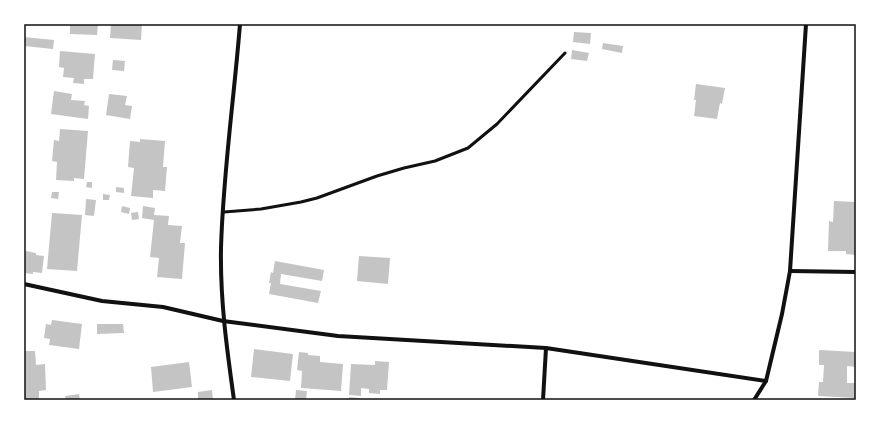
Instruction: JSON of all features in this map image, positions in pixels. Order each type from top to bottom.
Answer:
[{"type":"street","points":[[234,400],[223,321],[221,249],[240,24]]},
{"type":"street","points":[[754,400],[766,381],[782,314],[790,271],[806,24]]},
{"type":"street","points":[[790,271],[856,272]]},
{"type":"street","points":[[24,284],[102,301],[163,307],[223,321],[338,336],[546,348],[766,381]]},
{"type":"street","points":[[543,400],[546,348]]},
{"type":"lane","points":[[224,212],[261,209],[306,201],[377,176],[404,168],[435,162],[468,148],[497,124],[565,53]]},
{"type":"building","points":[[70,24],[98,24],[97,35],[70,34]]},
{"type":"building","points":[[111,24],[142,24],[141,40],[110,38]]},
{"type":"building","points":[[574,32],[591,33],[590,44],[573,42]]},
{"type":"building","points":[[24,37],[54,40],[53,49],[24,46]]},
{"type":"building","points":[[603,43],[623,46],[622,53],[602,49]]},
{"type":"building","points":[[572,50],[589,53],[587,61],[571,59]]},
{"type":"building","points":[[60,51],[95,54],[93,79],[84,79],[84,84],[73,83],[74,78],[63,77],[64,68],[59,67]]},
{"type":"building","points":[[113,60],[125,61],[124,71],[112,70]]},
{"type":"building","points":[[696,84],[725,88],[717,119],[694,116]]},
{"type":"building","points":[[54,91],[72,94],[71,100],[85,101],[84,105],[89,106],[88,119],[51,114]]},
{"type":"building","points":[[109,94],[127,96],[125,105],[132,106],[130,119],[106,115]]},
{"type":"building","points":[[60,129],[88,131],[84,179],[74,178],[74,181],[56,180],[57,162],[52,161],[54,140],[59,141]]},
{"type":"building","points":[[140,139],[165,141],[163,167],[167,167],[165,191],[153,190],[153,198],[131,196],[134,168],[128,167],[130,141],[140,142]]},
{"type":"building","points":[[87,182],[92,182],[92,188],[86,187]]},
{"type":"building","points":[[116,187],[124,188],[124,193],[116,192]]},
{"type":"building","points":[[52,192],[59,192],[58,199],[51,198]]},
{"type":"building","points":[[103,194],[110,195],[109,200],[103,200]]},
{"type":"building","points":[[86,199],[96,200],[94,216],[85,215]]},
{"type":"building","points":[[834,201],[856,202],[856,255],[846,254],[846,251],[828,251],[829,221],[833,222]]},
{"type":"building","points":[[122,206],[130,208],[129,214],[121,212]]},
{"type":"building","points":[[143,206],[155,208],[154,215],[169,216],[168,225],[182,226],[180,243],[185,243],[182,279],[157,277],[159,258],[150,257],[154,220],[142,218]]},
{"type":"building","points":[[138,212],[139,219],[132,220],[131,213]]},
{"type":"building","points":[[52,213],[82,215],[77,271],[47,269]]},
{"type":"building","points":[[26,251],[44,256],[42,273],[24,273],[24,254]]},
{"type":"building","points":[[359,256],[390,258],[388,284],[357,281]]},
{"type":"building","points":[[275,261],[324,270],[322,281],[281,274],[280,284],[321,291],[318,303],[269,294],[271,272],[273,273]]},
{"type":"building","points":[[52,320],[82,324],[79,349],[49,345],[50,339],[44,338],[46,324],[51,325]]},
{"type":"building","points":[[97,324],[123,324],[124,333],[97,334]]},
{"type":"building","points":[[254,349],[293,354],[290,381],[251,377]]},
{"type":"building","points":[[819,350],[856,352],[856,367],[847,366],[847,383],[855,383],[855,398],[818,396],[819,382],[823,382],[824,365],[819,365]]},
{"type":"building","points":[[24,351],[35,351],[36,365],[45,364],[46,390],[39,391],[39,400],[24,400]]},
{"type":"building","points":[[299,352],[308,353],[308,355],[320,356],[320,362],[343,364],[341,391],[301,388],[302,371],[297,370]]},
{"type":"building","points":[[375,361],[389,362],[387,390],[380,390],[380,394],[369,393],[369,389],[361,388],[361,396],[349,395],[351,364],[375,365]]},
{"type":"building","points":[[189,362],[192,387],[153,392],[151,367]]},
{"type":"building","points":[[212,390],[213,400],[198,400],[198,392]]},
{"type":"building","points":[[296,390],[307,391],[306,400],[295,400]]},
{"type":"building","points":[[79,394],[80,400],[66,400],[65,396]]},
{"type":"building","points":[[349,397],[360,398],[360,400],[349,400]]}]
